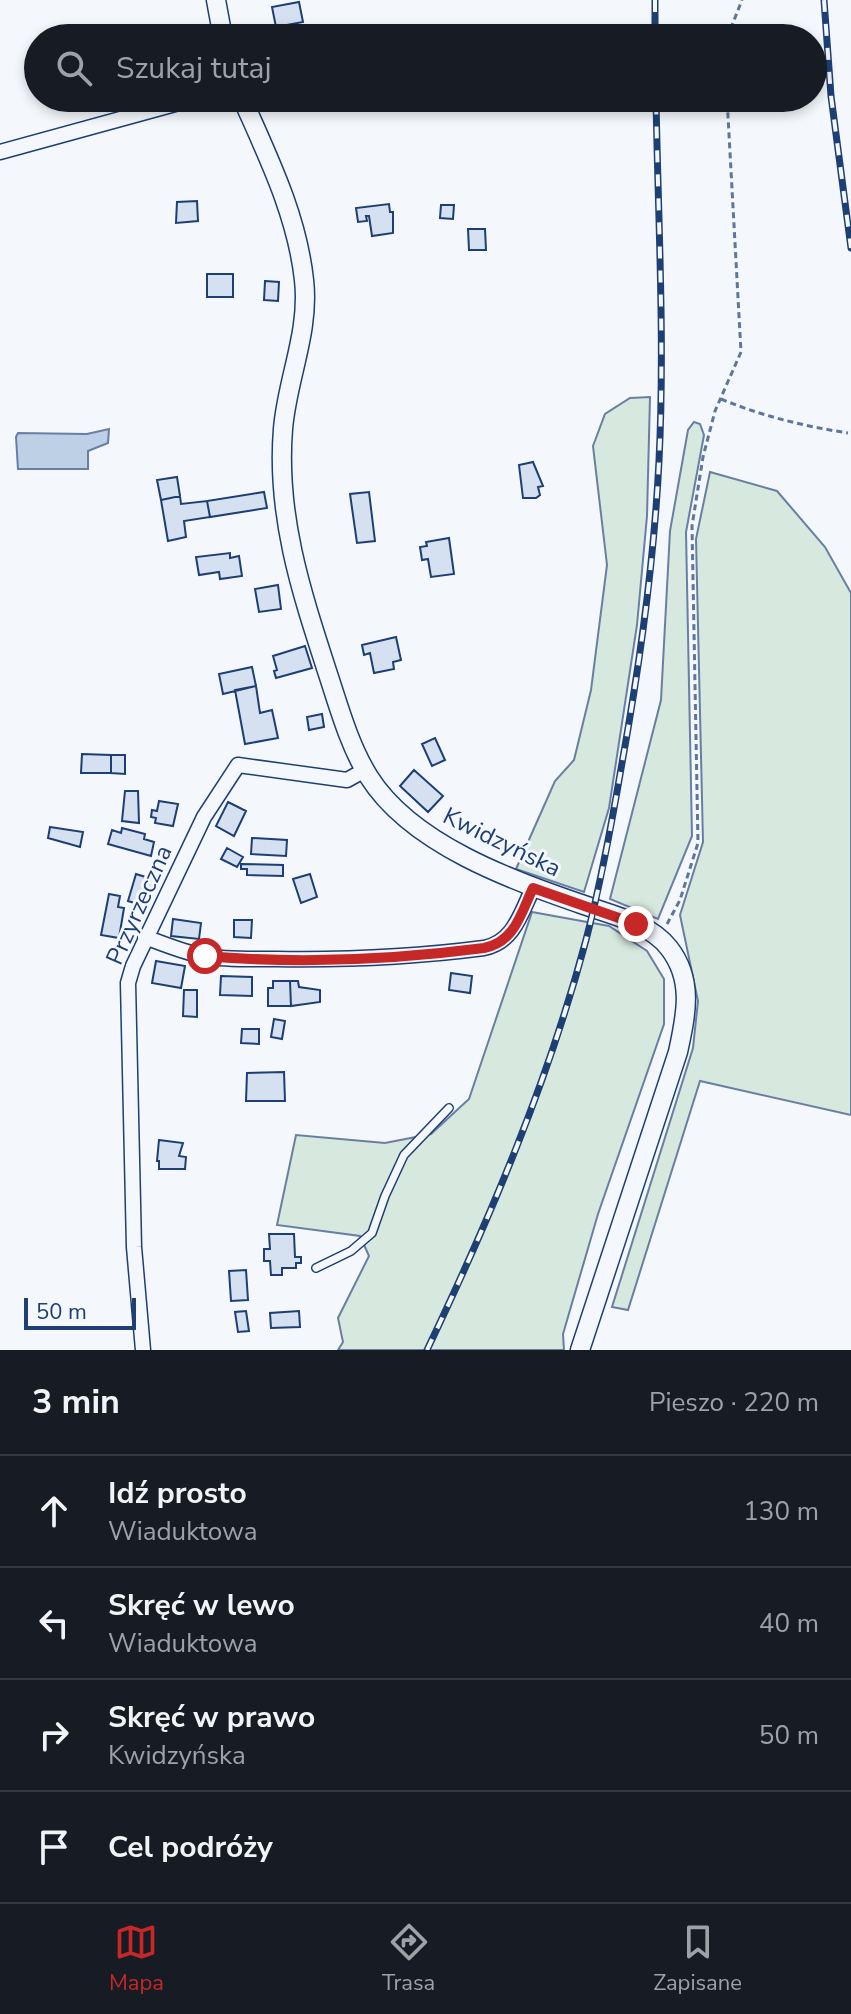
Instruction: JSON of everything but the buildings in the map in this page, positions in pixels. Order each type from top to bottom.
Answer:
[{"type":"street","points":[[216,0],[220,24]]},
{"type":"street","points":[[0,152],[146,112]]},
{"type":"street","name":"Kwidzyńska","points":[[248,112],[290,210],[304,280],[304,326],[283,424],[280,467],[287,533],[296,574],[355,751],[390,803],[417,827],[456,852],[533,888],[636,924],[659,937],[681,968],[688,1008],[678,1052],[580,1350]]},
{"type":"street","name":"Przyrzeczna","points":[[143,1350],[134,1233],[128,983],[145,937],[204,817],[238,765],[347,780],[365,770]]},
{"type":"street","points":[[145,937],[181,950],[233,959],[396,957],[484,948],[508,938],[533,888]]},
{"type":"lane","points":[[316,1268],[351,1251],[372,1233],[404,1155],[449,1108]]},
{"type":"path","points":[[733,24],[742,0]]},
{"type":"path","points":[[659,937],[680,900],[698,843],[692,526],[703,457],[715,411],[741,352],[728,112]]},
{"type":"path","points":[[721,399],[751,412],[800,426],[848,433]]},
{"type":"shaded area","points":[[650,397],[647,516],[637,625],[609,808],[584,892],[516,869],[555,781],[574,760],[591,690],[607,565],[593,446],[605,414],[630,398]]},
{"type":"shaded area","points":[[694,422],[700,424],[704,435],[686,532],[692,836],[658,919],[610,899],[661,700],[670,531],[688,430]]},
{"type":"shaded area","points":[[710,472],[777,491],[825,547],[851,593],[851,1115],[700,1081],[628,1310],[612,1307],[693,1048],[698,1001],[680,915],[703,842],[696,539]]},
{"type":"shaded area","points":[[532,912],[609,926],[647,951],[664,979],[664,1024],[598,1214],[563,1334],[564,1350],[338,1350],[343,1342],[338,1318],[369,1256],[360,1236],[277,1225],[296,1135],[385,1143],[431,1134],[469,1099]]},
{"type":"water","points":[[109,429],[108,443],[88,451],[88,469],[18,469],[18,433],[87,434]]},
{"type":"railway","points":[[655,0],[655,24]]},
{"type":"railway","points":[[824,0],[826,24]]},
{"type":"railway","points":[[827,41],[851,248]]},
{"type":"railway","points":[[427,1350],[495,1200],[554,1045],[586,940],[614,807],[645,612],[659,461],[661,325],[656,112]]},
{"type":"route","points":[[205,956],[315,960],[396,957],[494,946],[508,938],[533,888],[636,924]]}]
